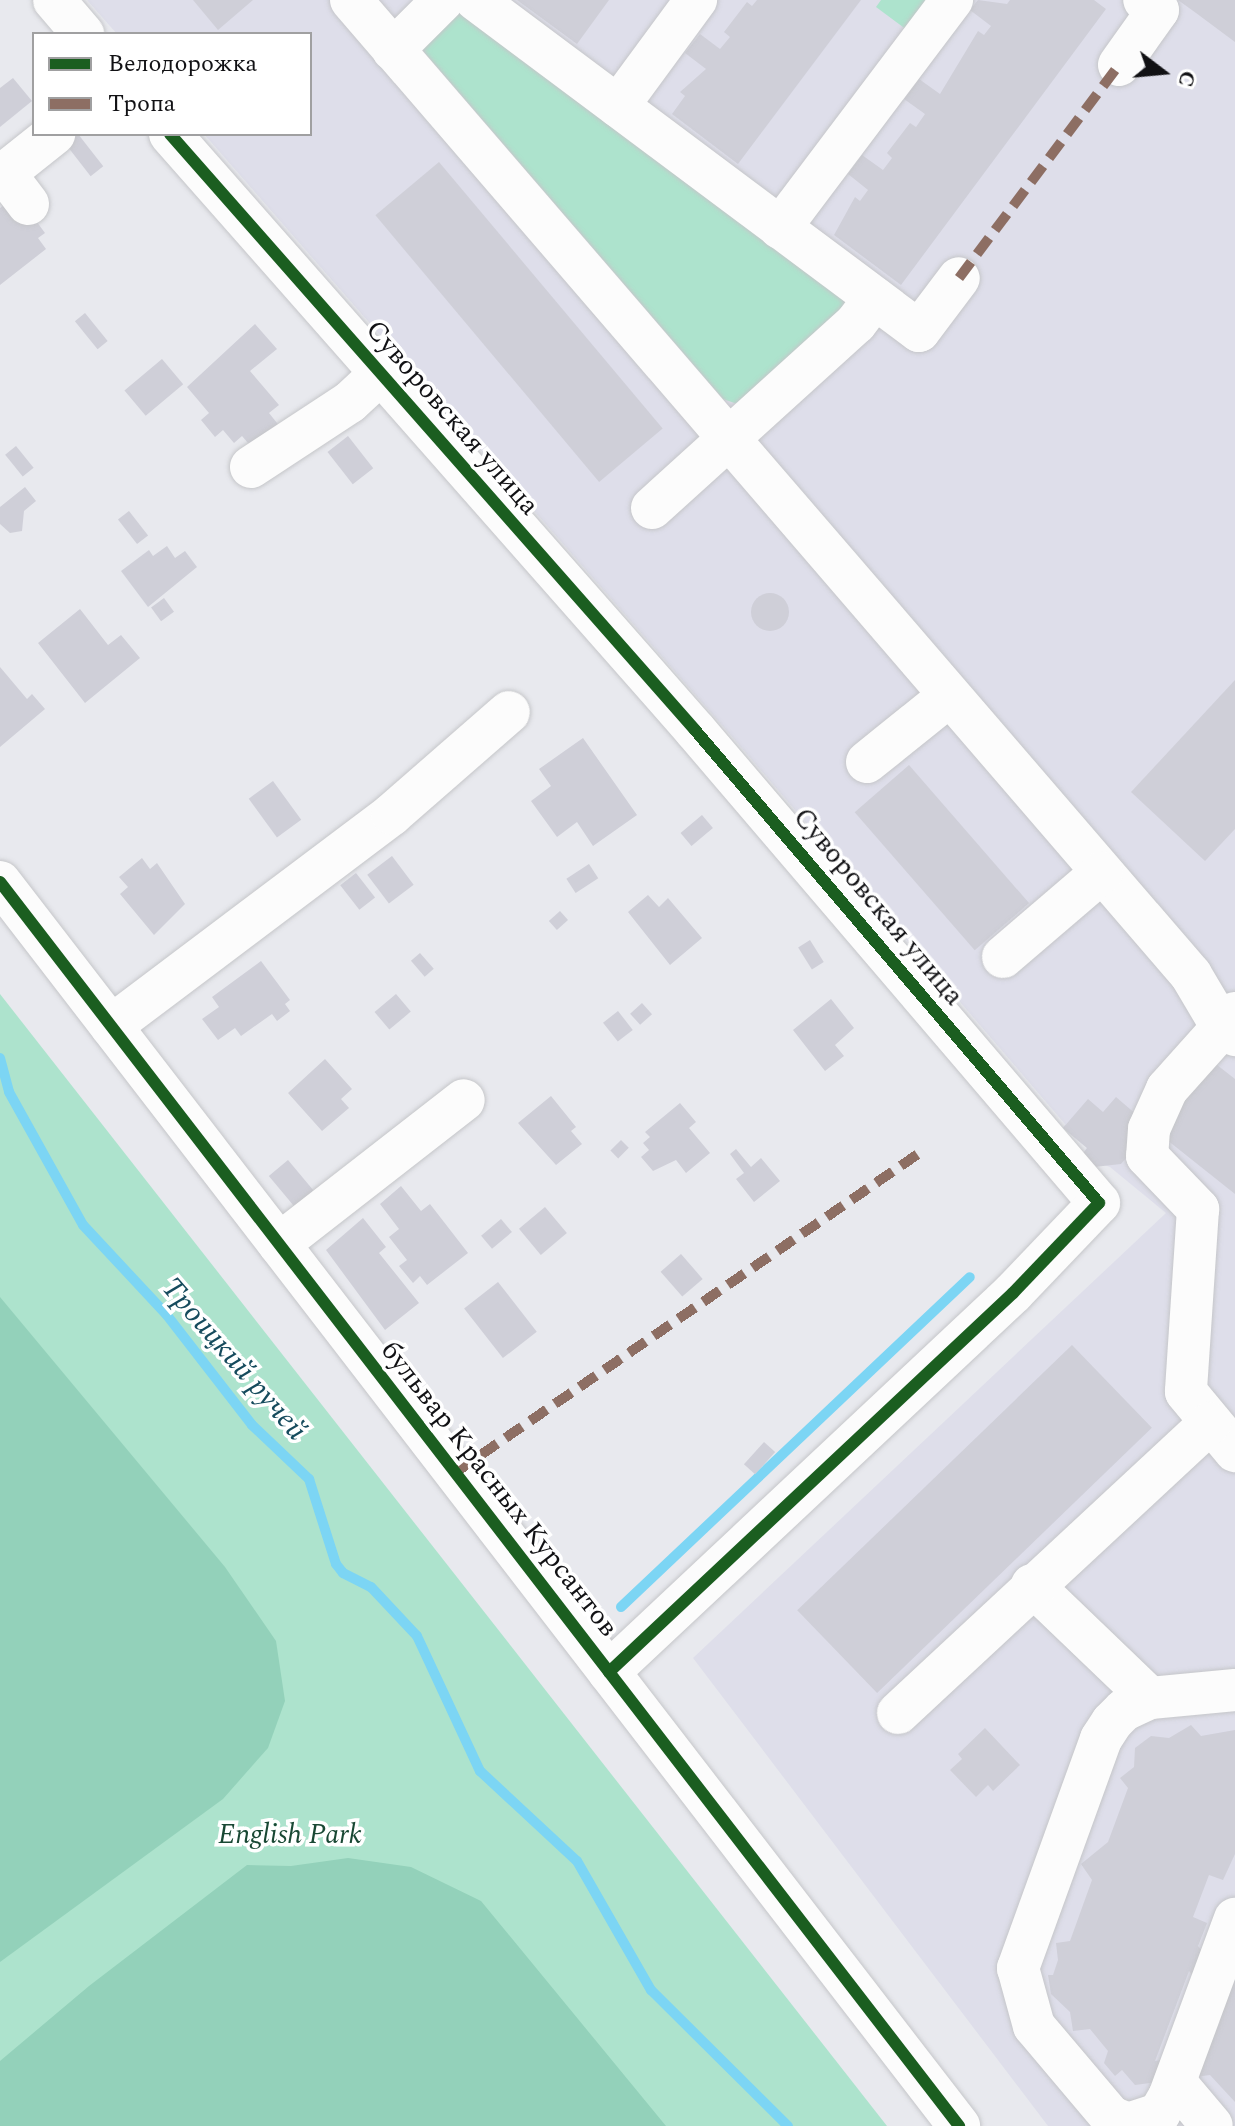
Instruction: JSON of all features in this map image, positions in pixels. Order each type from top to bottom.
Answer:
[{"type":"street","points":[[54,0],[81,32]]},
{"type":"street","points":[[351,0],[1230,1024],[1167,1089],[1147,1145],[1152,1166],[1198,1209],[1185,1379],[1194,1405],[1222,1437],[1032,1585],[898,1713]]},
{"type":"street","points":[[393,50],[443,0]]},
{"type":"street","points":[[476,0],[919,331],[959,278]]},
{"type":"street","points":[[618,106],[696,0]]},
{"type":"street","points":[[780,228],[952,0]]},
{"type":"street","points":[[1119,65],[1158,10],[1144,0]]},
{"type":"street","points":[[28,204],[5,173],[51,136]]},
{"type":"street","name":"Суворовская улица","points":[[172,136],[695,730],[1099,1203],[1013,1293],[609,1672]]},
{"type":"street","points":[[652,508],[856,323],[875,298]]},
{"type":"street","points":[[251,467],[350,402],[380,374]]},
{"type":"street","points":[[867,762],[949,696]]},
{"type":"street","points":[[111,1026],[392,814],[509,712]]},
{"type":"street","points":[[1003,957],[1102,872]]},
{"type":"street","name":"бульвар Красных Курсантов","points":[[0,882],[959,2126]]},
{"type":"street","points":[[279,1244],[464,1100]]},
{"type":"street","points":[[1032,1585],[1150,1698]]},
{"type":"street","points":[[1235,1690],[1150,1698],[1124,1710],[1101,1739],[1023,1952],[1019,1982],[1034,2026],[1111,2117],[1128,2124],[1159,2114],[1175,2082],[1235,1919]]},
{"type":"street","points":[[1175,2082],[1212,2126]]},
{"type":"shaded area","points":[[87,0],[1235,0],[1235,2126],[1048,2126],[693,1658],[1166,1213],[1110,1167],[1081,1156],[1087,1148],[1063,1128],[1065,1124],[734,739],[206,136],[312,136],[312,32],[115,32]]},
{"type":"green space","points":[[881,0],[930,0],[907,30],[876,7]]},
{"type":"green space","points":[[457,3],[850,300],[743,406],[723,399],[424,52],[421,47]]},
{"type":"green space","name":"English Park","points":[[0,994],[887,2126],[0,2126]]},
{"type":"green space","points":[[0,1297],[225,1567],[276,1641],[285,1701],[268,1748],[223,1799],[0,1962]]},
{"type":"green space","points":[[348,1858],[411,1867],[481,1901],[666,2126],[0,2126],[0,2061],[89,1986],[247,1865],[291,1866]]},
{"type":"building","points":[[193,0],[253,0],[218,30]]},
{"type":"building","points":[[517,0],[609,0],[577,44]]},
{"type":"building","points":[[757,0],[861,0],[738,164],[672,114],[685,96],[680,92],[706,69],[685,53],[700,34],[720,49],[730,37],[724,32],[747,2],[752,6]]},
{"type":"building","points":[[978,0],[1007,4],[1010,0],[1094,0],[1106,9],[901,285],[834,235],[855,197],[860,201],[868,190],[848,174],[862,155],[883,170],[892,158],[887,153],[910,123],[916,127],[925,114],[904,99],[919,79],[940,94],[978,31],[984,35],[991,26],[970,10]]},
{"type":"building","points":[[1178,0],[1235,0],[1235,42],[1196,13]]},
{"type":"building","points":[[13,78],[32,101],[0,127],[0,88]]},
{"type":"building","points":[[75,136],[80,136],[103,166],[91,176],[65,144]]},
{"type":"building","points":[[439,162],[663,429],[599,482],[375,215]]},
{"type":"building","points":[[9,201],[31,214],[45,233],[38,238],[46,249],[0,285],[0,208]]},
{"type":"building","points":[[85,313],[108,341],[98,349],[75,321]]},
{"type":"building","points":[[255,324],[277,349],[250,371],[279,405],[269,413],[281,428],[255,451],[242,436],[234,443],[223,430],[215,437],[201,420],[209,413],[187,387]]},
{"type":"building","points":[[162,359],[183,384],[146,416],[124,390]]},
{"type":"building","points":[[348,436],[373,468],[353,484],[328,452]]},
{"type":"building","points":[[16,446],[34,468],[23,477],[5,455]]},
{"type":"building","points":[[25,487],[36,501],[24,511],[22,531],[10,533],[0,524],[0,507]]},
{"type":"building","points":[[129,511],[148,535],[137,544],[118,520]]},
{"type":"building","points":[[167,546],[175,558],[185,551],[197,567],[148,607],[121,571],[149,550],[153,556]]},
{"type":"building","points":[[770,593],[783,599],[789,612],[783,625],[770,631],[757,625],[751,612],[757,599]]},
{"type":"building","points":[[164,598],[174,612],[161,621],[151,607]]},
{"type":"building","points":[[80,609],[108,645],[121,635],[140,658],[85,703],[38,643]]},
{"type":"building","points":[[0,667],[27,699],[32,694],[45,709],[0,747]]},
{"type":"building","points":[[1235,680],[1235,829],[1205,861],[1131,792]]},
{"type":"building","points":[[583,738],[637,815],[593,846],[577,822],[557,837],[531,801],[551,786],[539,769]]},
{"type":"building","points":[[909,765],[1029,903],[975,950],[855,812]]},
{"type":"building","points":[[273,781],[301,820],[277,837],[249,799]]},
{"type":"building","points":[[702,815],[713,828],[691,846],[681,833]]},
{"type":"building","points":[[392,856],[414,885],[389,903],[367,875]]},
{"type":"building","points":[[142,858],[150,869],[157,863],[185,904],[154,935],[120,894],[128,887],[119,877]]},
{"type":"building","points":[[589,864],[598,878],[576,893],[566,879]]},
{"type":"building","points":[[356,873],[375,897],[359,910],[340,885]]},
{"type":"building","points":[[648,895],[659,907],[668,898],[702,938],[670,965],[628,912]]},
{"type":"building","points":[[560,911],[568,920],[557,930],[549,921]]},
{"type":"building","points":[[810,940],[824,962],[812,969],[798,947]]},
{"type":"building","points":[[420,953],[434,969],[425,977],[411,961]]},
{"type":"building","points":[[261,961],[290,1000],[285,1004],[290,1011],[277,1021],[272,1014],[241,1036],[235,1028],[218,1040],[202,1019],[219,1007],[212,997]]},
{"type":"building","points":[[396,994],[411,1012],[389,1030],[375,1012]]},
{"type":"building","points":[[831,999],[854,1028],[835,1045],[844,1056],[825,1071],[793,1030]]},
{"type":"building","points":[[642,1003],[652,1014],[640,1025],[630,1014]]},
{"type":"building","points":[[618,1011],[633,1030],[618,1042],[603,1023]]},
{"type":"building","points":[[325,1059],[352,1089],[341,1099],[349,1108],[322,1131],[288,1093]]},
{"type":"building","points":[[1212,1061],[1235,1079],[1235,1194],[1157,1132]]},
{"type":"building","points":[[551,1096],[576,1127],[571,1131],[582,1144],[556,1165],[518,1123]]},
{"type":"building","points":[[1116,1097],[1145,1122],[1138,1144],[1121,1164],[1094,1167],[1081,1156],[1087,1148],[1063,1128],[1088,1099],[1103,1112]]},
{"type":"building","points":[[680,1103],[696,1122],[689,1128],[710,1153],[686,1173],[676,1160],[653,1171],[641,1157],[649,1150],[643,1143],[650,1137],[645,1132]]},
{"type":"building","points":[[621,1140],[629,1148],[618,1158],[610,1151]]},
{"type":"building","points":[[736,1149],[751,1167],[761,1158],[780,1181],[754,1202],[736,1179],[744,1173],[730,1154]]},
{"type":"building","points":[[288,1160],[314,1191],[295,1207],[269,1176]]},
{"type":"building","points":[[401,1186],[421,1211],[430,1204],[468,1253],[427,1285],[420,1276],[413,1283],[399,1266],[407,1260],[389,1237],[399,1229],[380,1204]]},
{"type":"building","points":[[545,1207],[567,1233],[541,1255],[519,1229]]},
{"type":"building","points":[[363,1218],[386,1247],[379,1253],[419,1303],[385,1330],[326,1250]]},
{"type":"building","points":[[501,1219],[512,1232],[492,1249],[481,1236]]},
{"type":"building","points":[[681,1254],[703,1279],[682,1297],[661,1272]]},
{"type":"building","points":[[498,1282],[537,1332],[503,1358],[464,1308]]},
{"type":"building","points":[[1072,1345],[1152,1428],[877,1693],[797,1610]]},
{"type":"building","points":[[764,1442],[775,1452],[755,1474],[744,1464]]},
{"type":"building","points":[[1191,1725],[1201,1736],[1235,1730],[1235,1854],[1223,1880],[1209,1875],[1193,1917],[1207,1923],[1198,1946],[1230,1987],[1235,1974],[1235,2102],[1210,2075],[1135,2085],[1122,2070],[1115,2076],[1104,2063],[1108,2051],[1090,2029],[1073,2031],[1070,2012],[1051,1994],[1048,1975],[1053,1975],[1058,1960],[1056,1943],[1070,1941],[1092,1880],[1081,1864],[1108,1842],[1128,1788],[1120,1778],[1134,1767],[1135,1748],[1151,1736],[1169,1738]],"holes":[[[1189,1971],[1221,2012],[1217,2016],[1220,2022],[1206,2054],[1155,2061]]]},
{"type":"building","points":[[985,1728],[1020,1765],[993,1791],[988,1785],[976,1797],[950,1770],[962,1759],[958,1754]]},
{"type":"waterway","name":"Троицкий ручей","points":[[0,1058],[9,1092],[83,1225],[166,1314],[252,1425],[309,1479],[336,1564],[343,1573],[371,1587],[417,1636],[480,1771],[577,1861],[651,1990],[788,2126]]},
{"type":"waterway","points":[[621,1607],[970,1277]]},
{"type":"marked path","points":[[959,278],[1119,65]]},
{"type":"marked path","points":[[456,1472],[918,1154]]},
{"type":"cycle path","points":[[172,136],[695,730],[1099,1203],[1013,1293],[609,1672]]},
{"type":"cycle path","points":[[0,882],[959,2126]]}]
